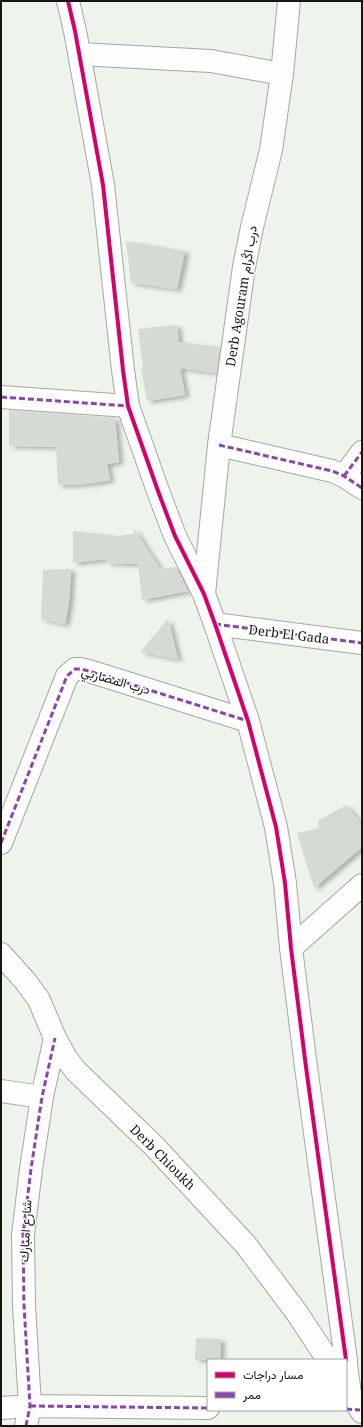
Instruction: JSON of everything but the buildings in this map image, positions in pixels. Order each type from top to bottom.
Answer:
[{"type":"street","points":[[68,1],[103,185],[122,370],[128,406],[175,536],[204,594],[215,624],[248,721],[276,827],[285,883],[291,948],[346,1359]]},
{"type":"street","name":"Derb Agouram درب اڭرام","points":[[204,594],[220,444],[244,267],[271,150],[282,74],[289,1]]},
{"type":"street","points":[[79,54],[211,60],[282,74]]},
{"type":"street","points":[[1,397],[128,406]]},
{"type":"street","points":[[220,444],[326,470],[344,476],[362,488]]},
{"type":"street","points":[[344,476],[362,452]]},
{"type":"street","name":"Derb El Gada","points":[[215,624],[362,643]]},
{"type":"street","name":"درب المضاربي","points":[[1,843],[67,676],[75,669],[92,672],[248,721]]},
{"type":"street","points":[[291,948],[362,885]]},
{"type":"street","name":"Derb Chioukh","points":[[1,954],[26,982],[39,1000],[55,1038],[66,1058],[76,1071],[154,1146],[246,1245],[297,1313],[327,1359]]},
{"type":"street","name":"شارع امبارك","points":[[28,1416],[23,1234],[42,1097],[55,1038]]},
{"type":"street","points":[[1,1091],[42,1097]]},
{"type":"street","points":[[347,1370],[353,1403]]},
{"type":"street","points":[[1,1408],[28,1416],[207,1408]]},
{"type":"marked path","points":[[1,397],[128,406]]},
{"type":"marked path","points":[[219,445],[332,471],[344,476],[362,488]]},
{"type":"marked path","points":[[344,476],[362,452]]},
{"type":"marked path","points":[[215,624],[362,643]]},
{"type":"marked path","points":[[1,843],[67,676],[75,669],[92,672],[248,721]]},
{"type":"marked path","points":[[26,1426],[30,1406],[24,1305],[23,1235],[42,1097],[55,1038]]},
{"type":"marked path","points":[[30,1406],[207,1408]]},
{"type":"marked path","points":[[347,1409],[360,1410]]},
{"type":"cycle path","points":[[68,1],[75,31],[103,185],[128,406],[175,536],[204,594],[215,624],[248,721],[276,827],[285,883],[291,948],[306,1067],[346,1359]]}]
